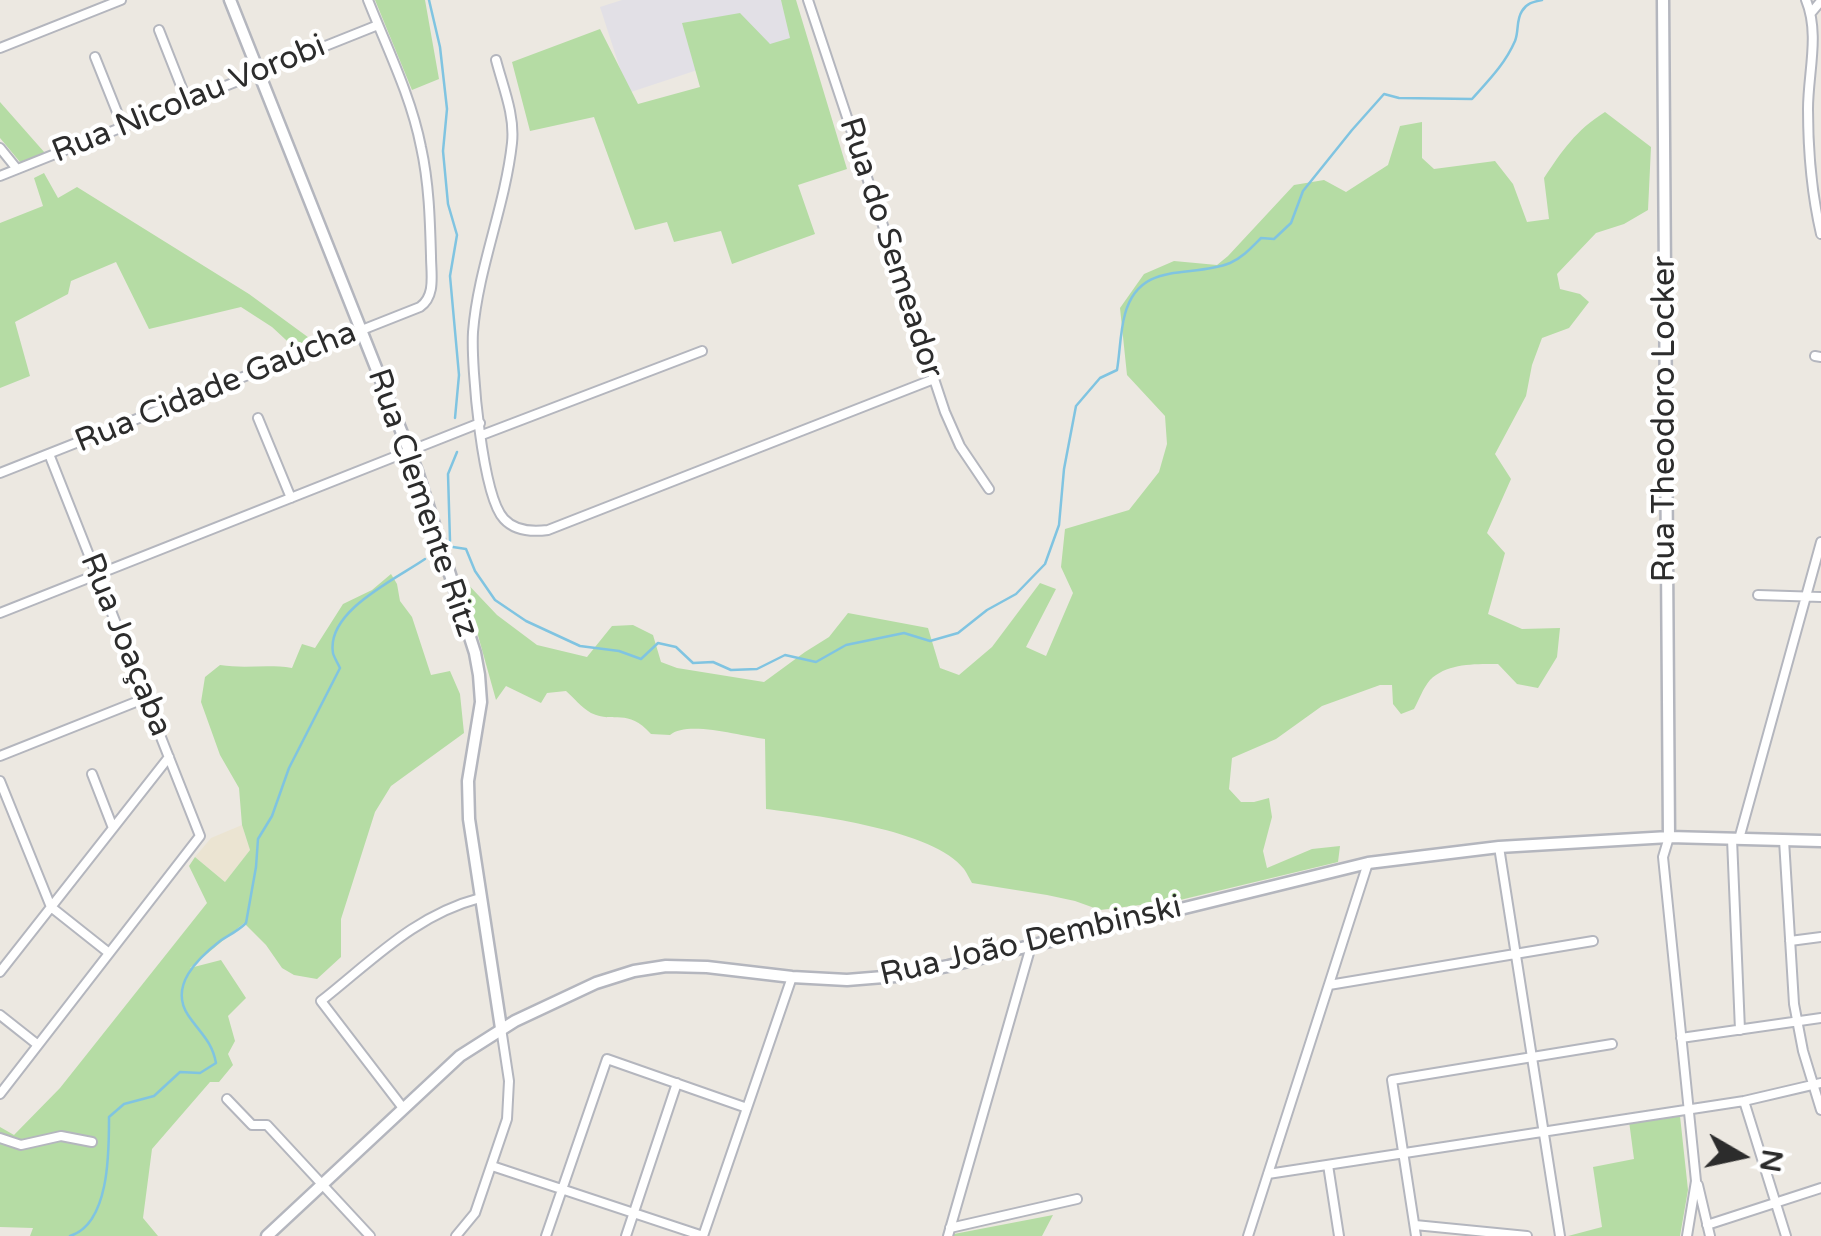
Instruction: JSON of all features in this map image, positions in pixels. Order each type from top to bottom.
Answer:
[{"type":"main road","name":"Rua Clemente Ritz","points":[[230,0],[409,452],[480,675],[480,715],[468,799],[501,1028]]},
{"type":"main road","name":"Rua Theodoro Locker","points":[[1663,0],[1669,837]]},
{"type":"main road","name":"Rua João Dembinski","points":[[267,1236],[448,1065],[501,1028],[596,983],[634,970],[694,966],[847,980],[896,976],[1368,863],[1499,847],[1669,837],[1821,841]]},
{"type":"street","points":[[0,48],[122,0]]},
{"type":"street","points":[[368,0],[378,25]]},
{"type":"street","name":"Rua do Semeador","points":[[808,0],[934,379],[960,446],[989,489]]},
{"type":"street","points":[[1806,0],[1816,55],[1808,108],[1821,234]]},
{"type":"street","points":[[1811,13],[1821,1]]},
{"type":"street","name":"Rua Nicolau Vorobi","points":[[0,176],[378,25]]},
{"type":"street","name":"Rua Cidade Gaúcha","points":[[0,473],[361,330],[429,299],[430,230],[422,149],[378,25]]},
{"type":"street","points":[[160,30],[188,101]]},
{"type":"street","points":[[95,57],[123,127]]},
{"type":"street","points":[[496,60],[511,114],[512,142],[478,296],[474,368],[488,482],[500,513],[510,524],[529,531],[548,530],[934,379]]},
{"type":"street","points":[[1808,108],[1821,106]]},
{"type":"street","points":[[0,148],[17,169]]},
{"type":"street","points":[[482,435],[702,350]]},
{"type":"street","points":[[258,418],[291,498]]},
{"type":"street","points":[[0,613],[480,423]]},
{"type":"street","name":"Rua Joaçaba","points":[[49,454],[200,836],[109,953]]},
{"type":"street","points":[[1740,1030],[1736,839],[1821,542]]},
{"type":"street","points":[[1758,596],[1821,597]]},
{"type":"street","points":[[0,756],[146,698]]},
{"type":"street","points":[[0,972],[169,757]]},
{"type":"street","points":[[92,774],[114,828]]},
{"type":"street","points":[[0,781],[51,907],[109,953],[0,1094]]},
{"type":"street","points":[[1669,837],[1663,856],[1696,1181],[1710,1236]]},
{"type":"street","points":[[1784,840],[1796,1022],[1817,1084],[1821,1110]]},
{"type":"street","points":[[1499,847],[1560,1236]]},
{"type":"street","points":[[1248,1236],[1368,863]]},
{"type":"street","points":[[403,1108],[321,1001],[424,920],[448,907],[480,898]]},
{"type":"street","points":[[1790,941],[1821,937]]},
{"type":"street","points":[[1329,985],[1593,941]]},
{"type":"street","points":[[949,1232],[1031,946]]},
{"type":"street","points":[[492,1166],[703,1236],[792,977]]},
{"type":"street","points":[[0,1015],[38,1045]]},
{"type":"street","points":[[1682,1038],[1821,1018]]},
{"type":"street","points":[[456,1236],[475,1213],[509,1105],[501,1028]]},
{"type":"street","points":[[1416,1236],[1392,1080],[1612,1044]]},
{"type":"street","points":[[546,1236],[607,1059],[747,1108]]},
{"type":"street","points":[[626,1236],[677,1083]]},
{"type":"street","points":[[1268,1174],[1744,1101],[1817,1084]]},
{"type":"street","points":[[227,1099],[252,1125],[267,1125],[370,1236]]},
{"type":"street","points":[[1744,1101],[1786,1236]]},
{"type":"street","points":[[0,1138],[20,1145],[61,1136],[92,1142]]},
{"type":"street","points":[[1328,1165],[1339,1236]]},
{"type":"street","points":[[1687,1236],[1696,1181]]},
{"type":"street","points":[[1707,1225],[1821,1188]]},
{"type":"street","points":[[949,1232],[1077,1200]]},
{"type":"street","points":[[1414,1225],[1527,1236]]},
{"type":"shaded area","points":[[622,0],[794,0],[806,34],[628,93],[600,7]]},
{"type":"shaded area","points":[[242,825],[250,850],[225,882],[195,857],[211,838]]},
{"type":"green space","points":[[375,0],[425,0],[439,79],[412,90]]},
{"type":"green space","points":[[781,0],[796,0],[847,169],[798,185],[815,234],[732,264],[721,231],[674,242],[667,222],[635,230],[594,117],[530,131],[512,62],[600,29],[638,104],[700,87],[682,23],[740,13],[770,44],[790,38]]},
{"type":"green space","points":[[0,102],[45,153],[20,162],[0,138]]},
{"type":"green space","points":[[1605,112],[1651,147],[1648,210],[1624,224],[1596,233],[1557,274],[1560,289],[1580,294],[1589,302],[1569,328],[1542,338],[1526,396],[1495,454],[1511,479],[1487,533],[1505,553],[1488,614],[1522,629],[1560,628],[1557,657],[1538,688],[1517,684],[1498,664],[1445,670],[1430,680],[1414,709],[1401,714],[1393,704],[1392,685],[1380,685],[1322,706],[1276,739],[1232,758],[1229,789],[1241,802],[1269,798],[1272,817],[1263,851],[1267,868],[1312,849],[1340,846],[1338,862],[1180,900],[1100,910],[1047,895],[972,883],[949,855],[901,834],[842,820],[766,809],[765,739],[701,729],[651,734],[628,718],[591,713],[566,691],[547,693],[541,703],[506,686],[496,700],[462,578],[497,615],[537,645],[587,657],[612,626],[633,625],[653,635],[661,662],[764,682],[829,637],[848,613],[928,628],[940,668],[959,675],[992,647],[1040,583],[1056,589],[1026,647],[1046,656],[1073,593],[1061,567],[1065,529],[1129,510],[1159,472],[1167,444],[1165,416],[1127,375],[1120,308],[1144,274],[1174,261],[1217,265],[1294,185],[1324,180],[1346,192],[1388,165],[1400,126],[1422,122],[1422,158],[1434,169],[1495,161],[1513,184],[1527,222],[1549,219],[1544,178],[1578,134]]},
{"type":"green space","points":[[44,173],[58,198],[77,187],[249,294],[316,343],[299,352],[272,327],[241,307],[149,329],[116,262],[71,281],[68,294],[15,322],[30,376],[0,388],[0,223],[43,206],[34,178]]},
{"type":"green space","points":[[391,574],[400,601],[412,617],[431,675],[450,671],[460,694],[464,733],[391,786],[375,812],[341,919],[341,957],[317,979],[294,975],[282,968],[244,923],[190,968],[221,960],[246,998],[228,1016],[235,1041],[228,1054],[233,1065],[219,1082],[210,1082],[152,1149],[143,1218],[158,1236],[30,1236],[33,1228],[0,1227],[0,1127],[14,1135],[60,1088],[207,903],[189,866],[195,857],[225,882],[250,850],[242,825],[239,788],[220,755],[201,702],[205,677],[220,665],[292,668],[302,644],[315,648],[343,604],[372,590]]},
{"type":"green space","points":[[1680,1116],[1688,1190],[1680,1236],[1568,1236],[1602,1227],[1593,1167],[1634,1159],[1629,1121]]},
{"type":"green space","points":[[1053,1215],[1042,1236],[953,1236],[954,1234]]},
{"type":"waterway","points":[[429,0],[440,47],[447,109],[443,151],[448,204],[457,235],[450,276],[459,375],[455,418]]},
{"type":"waterway","points":[[453,547],[466,549],[475,571],[495,600],[526,621],[580,646],[619,651],[641,659],[658,643],[676,647],[693,663],[713,662],[731,670],[757,669],[785,655],[816,662],[846,645],[904,633],[930,641],[958,633],[1016,594],[1045,564],[1059,525],[1076,406],[1100,378],[1117,370],[1125,314],[1142,285],[1168,274],[1230,263],[1261,238],[1274,239],[1291,223],[1303,191],[1384,94],[1399,98],[1472,99],[1511,49],[1522,11],[1542,0]]},
{"type":"waterway","points":[[450,541],[448,474],[457,452]]},
{"type":"waterway","points":[[70,1236],[83,1229],[100,1202],[107,1166],[109,1117],[124,1104],[154,1096],[180,1072],[200,1073],[216,1063],[209,1043],[183,1004],[188,974],[220,941],[246,923],[258,839],[340,668],[333,653],[340,623],[381,586],[425,559]]}]
